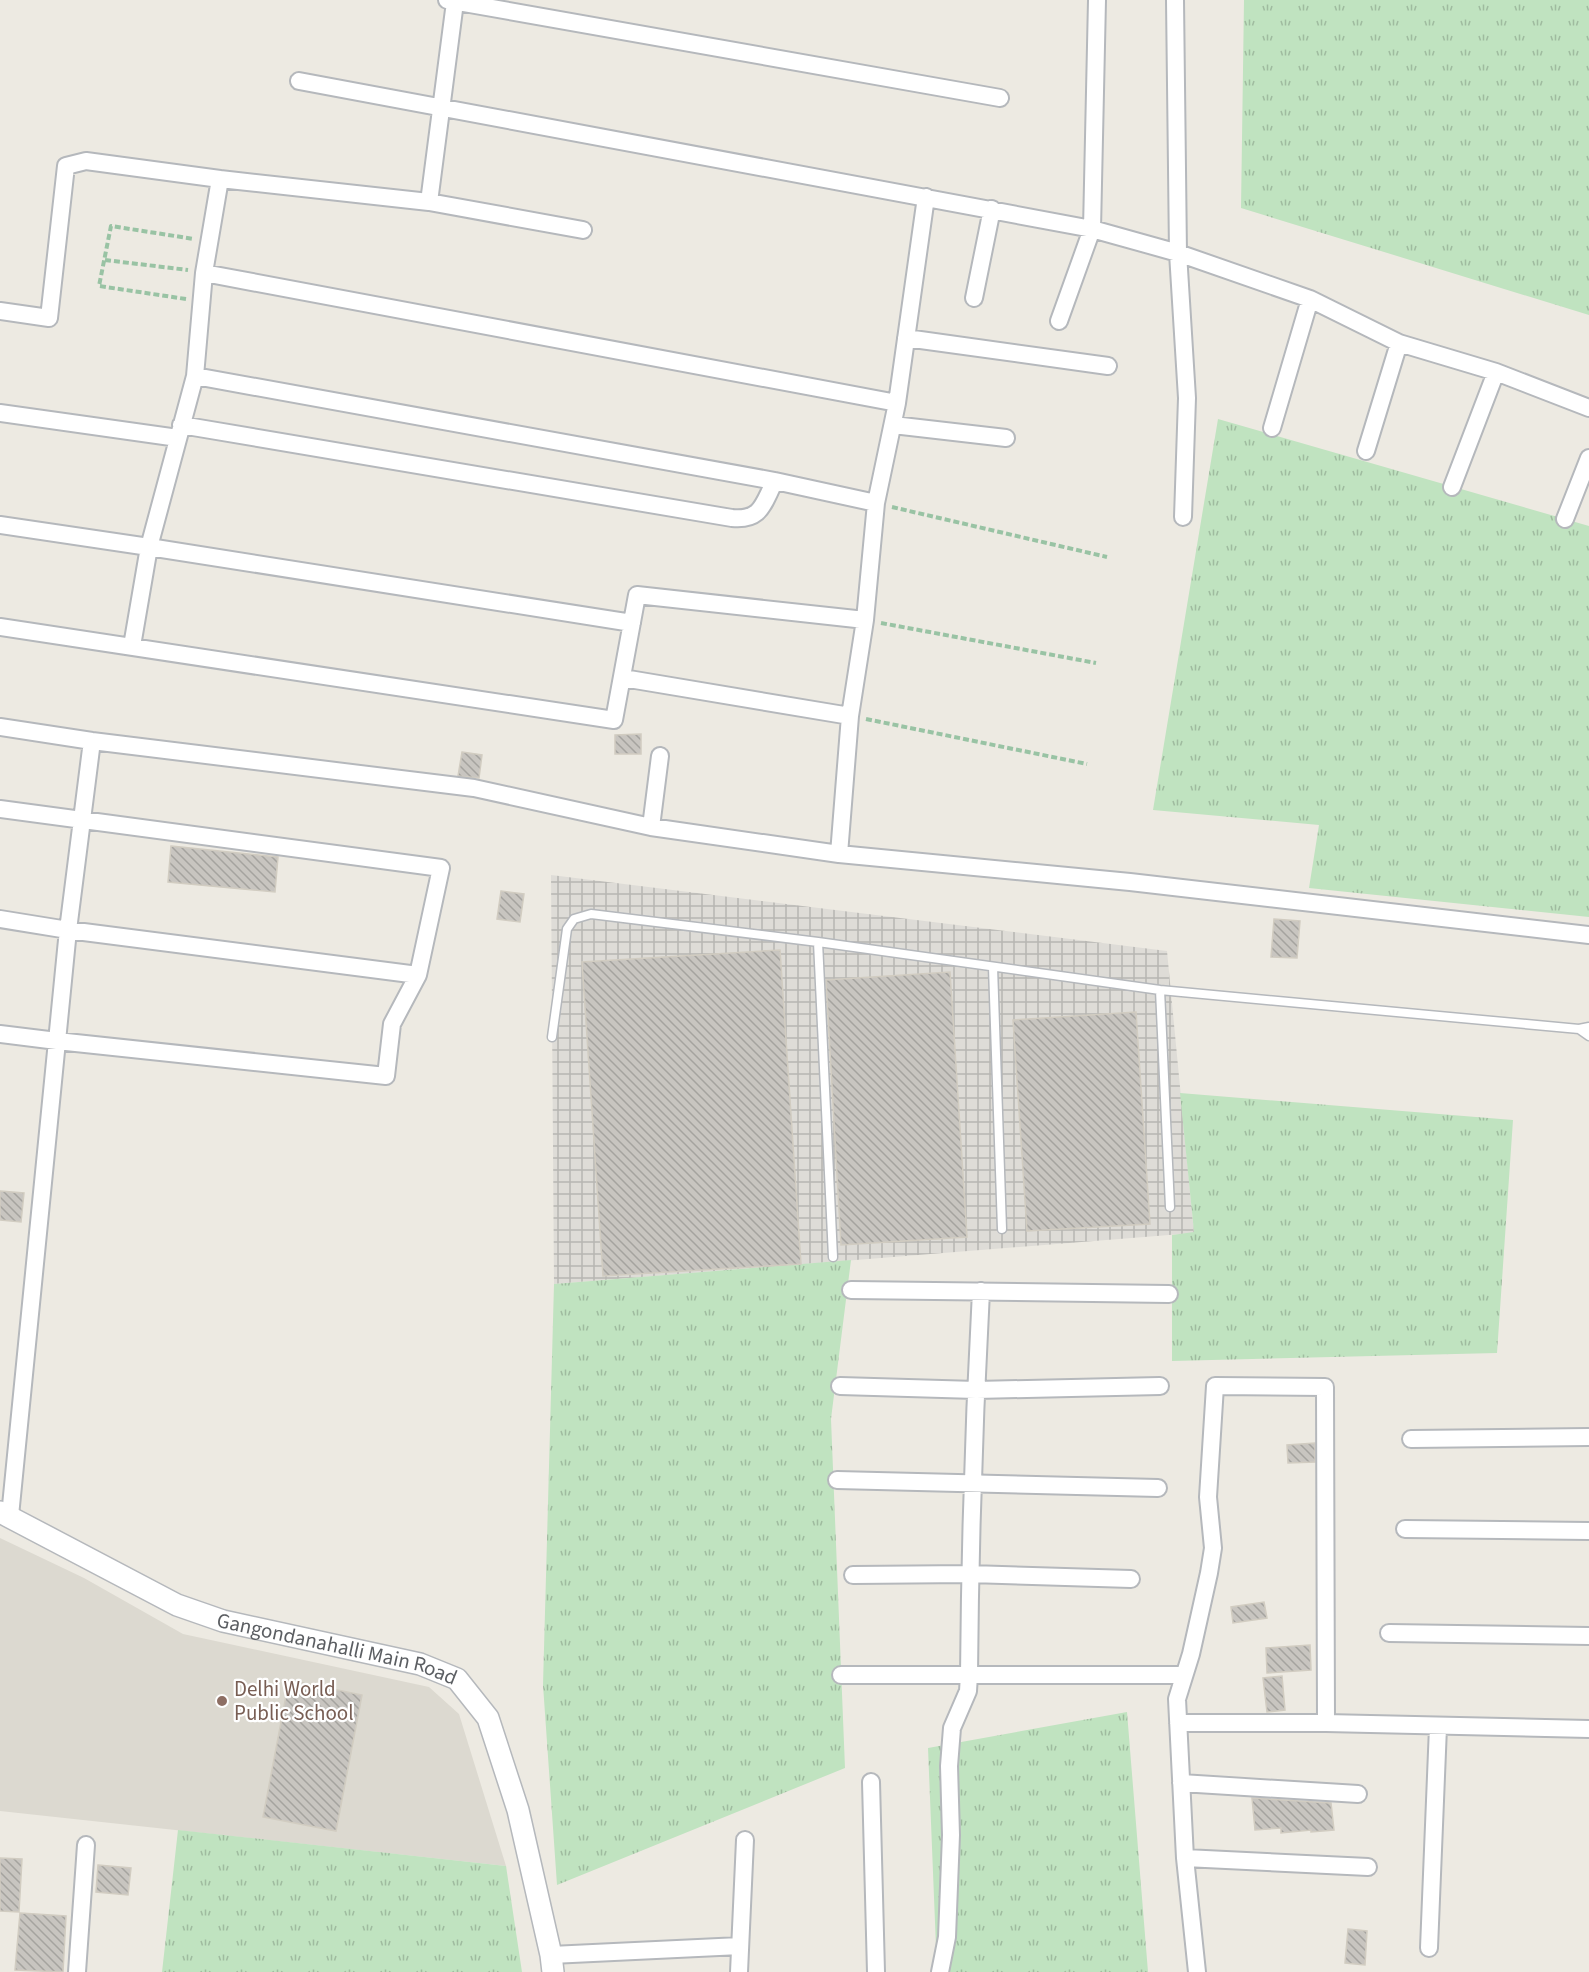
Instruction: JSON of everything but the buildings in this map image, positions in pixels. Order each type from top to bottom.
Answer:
[{"type":"street","points":[[1059,321],[1092,229],[1097,0]]},
{"type":"street","points":[[1175,0],[1178,253],[1187,398],[1183,517]]},
{"type":"street","points":[[429,202],[451,1],[1000,98]]},
{"type":"street","points":[[299,81],[1092,229],[1178,253],[1310,299],[1399,343],[1496,372],[1589,408]]},
{"type":"street","points":[[0,311],[49,318],[66,166],[86,161],[429,202],[583,230]]},
{"type":"street","points":[[132,646],[149,547],[195,376],[204,273],[220,178]]},
{"type":"street","points":[[839,854],[850,716],[865,620],[876,503],[897,403],[926,197]]},
{"type":"street","points":[[974,298],[992,209]]},
{"type":"street","points":[[204,273],[897,403]]},
{"type":"street","points":[[1272,428],[1310,299]]},
{"type":"street","points":[[906,338],[1108,366]]},
{"type":"street","points":[[1366,452],[1399,343]]},
{"type":"street","points":[[1452,487],[1496,372]]},
{"type":"street","points":[[195,376],[775,481],[876,503]]},
{"type":"street","points":[[0,413],[180,432],[732,519],[746,520],[757,514],[775,481]]},
{"type":"street","points":[[893,425],[1006,438]]},
{"type":"street","points":[[1565,519],[1589,458]]},
{"type":"street","points":[[0,525],[632,623]]},
{"type":"street","points":[[0,627],[614,720],[638,595],[865,620]]},
{"type":"street","points":[[623,678],[850,716]]},
{"type":"street","points":[[0,727],[92,741],[474,788],[651,827],[839,854],[1130,882],[1589,935]]},
{"type":"street","points":[[5,1514],[68,930],[92,741]]},
{"type":"street","points":[[651,827],[660,756]]},
{"type":"street","points":[[0,809],[441,868],[418,975],[392,1024],[387,1076],[0,1034]]},
{"type":"street","points":[[0,919],[68,930],[418,975]]},
{"type":"street","points":[[851,1290],[1169,1294]]},
{"type":"street","points":[[940,1972],[947,1937],[951,1835],[949,1766],[952,1728],[968,1691],[969,1675],[970,1574],[981,1291]]},
{"type":"street","points":[[840,1386],[976,1390],[1160,1386]]},
{"type":"street","points":[[1197,1972],[1185,1858],[1177,1699],[1185,1675],[1213,1548],[1208,1497],[1215,1386],[1325,1387],[1326,1723]]},
{"type":"street","points":[[1411,1439],[1589,1437]]},
{"type":"street","points":[[837,1480],[1158,1488]]},
{"type":"street","name":"Gangondanahalli Main Road","points":[[5,1514],[177,1605],[223,1621],[420,1664],[457,1679],[488,1718],[518,1809],[552,1963]]},
{"type":"street","points":[[1405,1530],[1589,1531]]},
{"type":"street","points":[[852,1575],[970,1574],[1131,1579]]},
{"type":"street","points":[[1389,1633],[1589,1636]]},
{"type":"street","points":[[840,1675],[1185,1675]]},
{"type":"street","points":[[1178,1723],[1326,1723],[1589,1729]]},
{"type":"street","points":[[1429,1948],[1438,1727]]},
{"type":"street","points":[[871,1782],[876,1972]]},
{"type":"street","points":[[1181,1783],[1358,1794]]},
{"type":"street","points":[[739,1972],[745,1840]]},
{"type":"street","points":[[77,1972],[86,1845]]},
{"type":"street","points":[[1185,1858],[1368,1867]]},
{"type":"street","points":[[552,1963],[740,1946]]},
{"type":"lane","points":[[552,1037],[567,929],[574,919],[582,915],[602,914],[1160,990],[1578,1029],[1589,1027]]},
{"type":"lane","points":[[818,942],[833,1257]]},
{"type":"lane","points":[[993,967],[1002,1229]]},
{"type":"lane","points":[[1160,990],[1170,1206]]},
{"type":"lane","points":[[1578,1029],[1589,1036]]},
{"type":"path","points":[[201,302],[99,285],[111,226],[210,241]]},
{"type":"path","points":[[105,260],[204,273]]},
{"type":"path","points":[[876,503],[1107,557]]},
{"type":"path","points":[[865,620],[1096,663]]},
{"type":"path","points":[[850,716],[1087,764]]},
{"type":"shaded area","points":[[551,875],[1167,951],[1194,1233],[554,1284]]},
{"type":"shaded area","name":"Delhi World Public School","points":[[0,1538],[84,1578],[183,1634],[429,1687],[459,1714],[506,1866],[0,1811]]},
{"type":"green space","points":[[1244,0],[1589,0],[1589,315],[1241,208]]},
{"type":"green space","points":[[1218,419],[1589,526],[1589,917],[1309,888],[1319,825],[1153,810]]},
{"type":"green space","points":[[1180,1093],[1513,1120],[1497,1353],[1172,1361],[1172,1235],[1194,1232]]},
{"type":"green space","points":[[851,1260],[831,1419],[845,1768],[557,1885],[543,1685],[554,1284]]},
{"type":"green space","points":[[1127,1712],[1148,1972],[937,1972],[928,1748]]},
{"type":"green space","points":[[178,1830],[506,1866],[522,1972],[162,1972]]},
{"type":"place","name":"Delhi World Public School","points":[[222,1701]]}]
